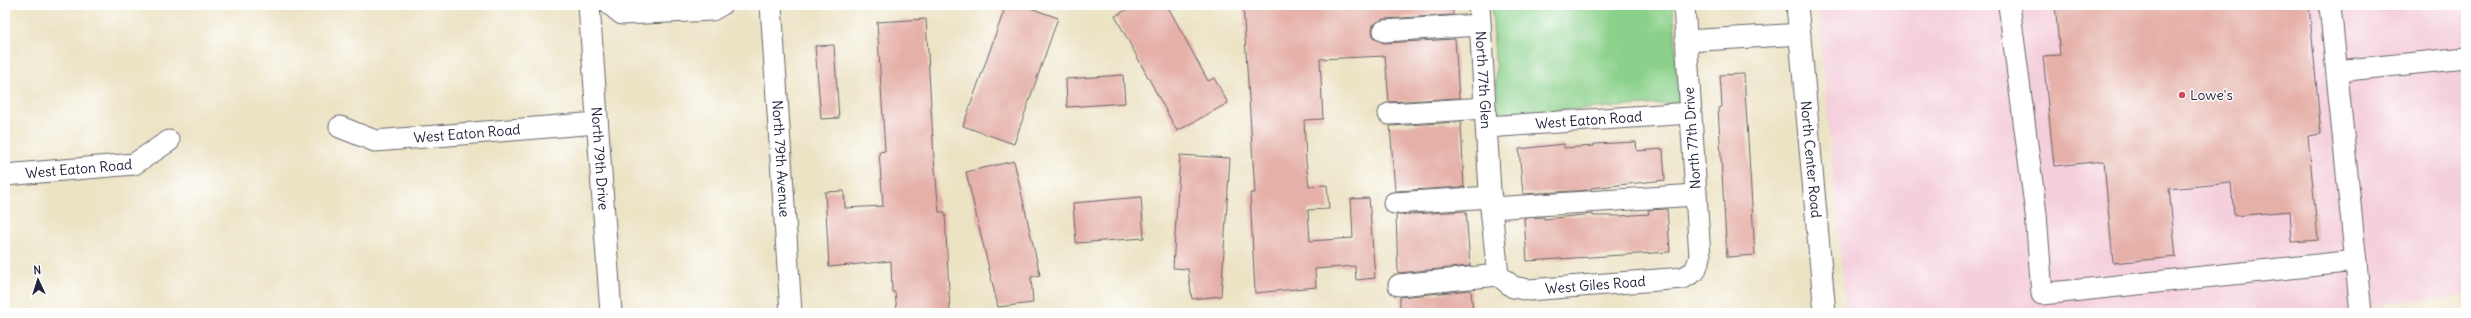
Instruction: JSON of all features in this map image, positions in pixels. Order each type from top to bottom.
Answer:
[{"type":"street","name":"North 79th Drive","points":[[589,5],[611,313]]},
{"type":"street","points":[[610,5],[622,14],[712,10],[721,5]]},
{"type":"street","name":"North 79th Avenue","points":[[770,5],[790,313]]},
{"type":"street","name":"North 77th Drive","points":[[1684,5],[1700,257],[1695,271]]},
{"type":"street","name":"North Center Road","points":[[1797,5],[1825,313]]},
{"type":"street","points":[[2009,5],[2036,214],[2042,294],[2356,261]]},
{"type":"street","points":[[2330,5],[2361,313]]},
{"type":"street","points":[[1384,31],[1480,15]]},
{"type":"street","name":"North 77th Glen","points":[[1480,15],[1491,202],[1498,275]]},
{"type":"street","points":[[1686,41],[1800,34]]},
{"type":"street","points":[[2337,71],[2466,58]]},
{"type":"street","name":"West Eaton Road","points":[[1389,114],[1486,118],[1690,113]]},
{"type":"street","name":"West Eaton Road","points":[[340,127],[375,140],[597,123]]},
{"type":"street","name":"West Eaton Road","points":[[5,175],[134,164],[169,141]]},
{"type":"street","points":[[1394,203],[1491,202],[1696,195]]},
{"type":"street","name":"West Giles Road","points":[[1498,275],[1513,287],[1529,290],[1683,278],[1695,271]]},
{"type":"street","points":[[1400,285],[1498,275]]},
{"type":"shaded area","points":[[1817,5],[2466,5],[2466,296],[2388,303],[2342,313],[1846,313]]},
{"type":"green space","points":[[1492,5],[1673,5],[1679,103],[1498,114]]},
{"type":"building","points":[[1006,5],[1022,5],[1058,18],[1014,144],[963,126]]},
{"type":"building","points":[[1136,5],[1167,5],[1208,81],[1214,78],[1228,103],[1177,131],[1115,16]]},
{"type":"building","points":[[1243,5],[1453,5],[1453,15],[1383,19],[1373,25],[1372,32],[1374,38],[1384,43],[1455,39],[1459,98],[1389,102],[1385,56],[1320,59],[1323,119],[1304,120],[1306,161],[1309,186],[1327,185],[1329,209],[1308,210],[1310,241],[1353,238],[1351,199],[1369,198],[1375,278],[1356,280],[1355,266],[1315,269],[1316,287],[1255,293],[1250,193],[1255,193]]},
{"type":"building","name":"Lowe's","points":[[2055,5],[2309,5],[2321,134],[2308,136],[2318,240],[2292,242],[2290,211],[2234,216],[2231,183],[2169,189],[2176,257],[2113,263],[2104,161],[2054,166],[2043,56],[2060,55]]},
{"type":"building","points":[[926,19],[934,159],[939,212],[945,212],[950,312],[897,313],[895,292],[892,292],[891,261],[829,267],[825,192],[844,191],[845,208],[883,206],[879,152],[885,151],[877,22]]},
{"type":"building","points":[[834,45],[839,118],[821,119],[815,46]]},
{"type":"building","points":[[1744,74],[1755,255],[1727,257],[1718,108],[1722,107],[1720,75]]},
{"type":"building","points":[[1123,75],[1125,103],[1067,107],[1066,79]]},
{"type":"building","points":[[1461,122],[1464,187],[1395,191],[1390,126]]},
{"type":"building","points":[[1636,142],[1637,151],[1663,149],[1665,180],[1591,188],[1591,190],[1523,194],[1519,149],[1564,144],[1564,148],[1594,146],[1594,144]]},
{"type":"building","points":[[1180,155],[1230,158],[1221,296],[1192,299],[1188,269],[1173,268]]},
{"type":"building","points":[[1014,161],[1040,275],[1031,277],[1033,303],[998,307],[966,172]]},
{"type":"building","points":[[1141,197],[1144,238],[1076,243],[1073,203]]},
{"type":"building","points":[[1667,209],[1670,252],[1527,261],[1524,218],[1544,217],[1544,219],[1593,214],[1593,216],[1618,216],[1649,214],[1648,210]]},
{"type":"building","points":[[1466,211],[1470,266],[1398,273],[1396,215]]},
{"type":"building","points":[[1471,290],[1473,313],[1400,313],[1400,297]]},
{"type":"place","name":"Lowe's","points":[[2182,95]]}]
